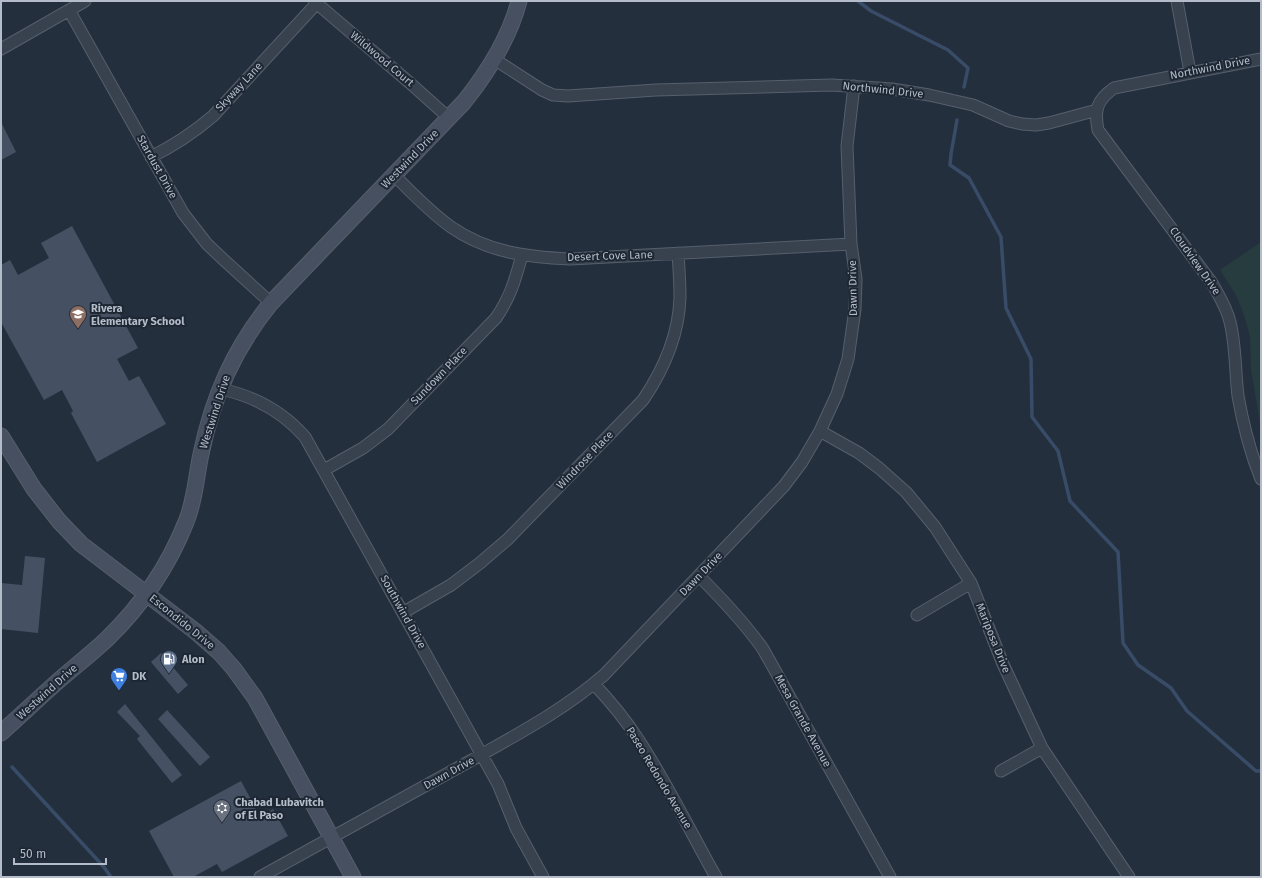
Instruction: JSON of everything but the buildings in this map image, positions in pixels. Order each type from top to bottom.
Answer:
[{"type":"main road","name":"Westwind Drive","points":[[1,733],[107,638],[128,616],[146,593],[158,576],[187,521],[196,487],[200,455],[208,425],[220,389],[242,344],[271,302],[449,118],[478,85],[494,60],[507,33],[519,1]]},
{"type":"main road","name":"Escondido Drive","points":[[1,436],[29,481],[59,521],[87,549],[195,631],[219,652],[245,683],[255,698],[353,877]]},
{"type":"street","points":[[1,48],[85,1]]},
{"type":"street","points":[[1177,1],[1190,72]]},
{"type":"street","name":"Wildwood Court","points":[[315,2],[449,118]]},
{"type":"street","name":"Skyway Lane","points":[[151,157],[176,145],[213,116],[315,2]]},
{"type":"street","name":"Stardust Drive","points":[[69,10],[183,213],[207,244],[271,302]]},
{"type":"street","name":"Northwind Drive","points":[[494,60],[542,90],[553,94],[568,96],[656,90],[782,85],[854,86],[892,89],[929,95],[973,105],[1009,121],[1036,125],[1049,123],[1096,110],[1106,93],[1114,88],[1261,59]]},
{"type":"street","name":"Dawn Drive","points":[[260,877],[548,717],[572,701],[594,684],[784,486],[802,462],[820,432],[837,394],[852,341],[856,279],[851,244],[847,146],[854,86]]},
{"type":"street","name":"Cloudview Drive","points":[[1096,110],[1098,130],[1212,283],[1222,300],[1230,322],[1233,337],[1238,395],[1245,430],[1261,479]]},
{"type":"street","name":"Desert Cove Lane","points":[[394,175],[435,214],[450,226],[474,240],[491,247],[541,258],[570,259],[851,244]]},
{"type":"street","name":"Windrose Place","points":[[404,612],[451,585],[508,540],[643,400],[665,362],[672,343],[678,316],[680,296],[678,253]]},
{"type":"street","name":"Sundown Place","points":[[324,470],[363,448],[388,428],[496,318],[512,291],[522,255]]},
{"type":"street","name":"Southwind Drive","points":[[220,389],[251,397],[277,411],[294,425],[305,437],[482,754],[498,784],[516,828],[543,877]]},
{"type":"street","name":"Mariposa Drive","points":[[820,432],[859,453],[879,468],[906,492],[935,527],[971,583],[1003,664],[1042,748],[1129,877]]},
{"type":"street","name":"Mesa Grande Avenue","points":[[699,576],[742,620],[763,649],[890,877]]},
{"type":"street","points":[[917,615],[971,583]]},
{"type":"street","name":"Paseo Redondo Avenue","points":[[594,684],[617,710],[650,757],[716,877]]},
{"type":"street","points":[[1001,771],[1042,748]]},
{"type":"green space","points":[[1261,242],[1261,429],[1251,369],[1250,337],[1244,315],[1236,295],[1220,270]]},
{"type":"waterway","points":[[858,1],[871,11],[948,50],[968,68],[964,87]]},
{"type":"waterway","points":[[957,120],[950,165],[969,178],[1001,237],[1006,308],[1031,359],[1032,417],[1058,451],[1070,501],[1118,552],[1123,643],[1138,665],[1171,688],[1187,711],[1256,771],[1261,771]]},
{"type":"waterway","points":[[12,767],[103,866],[111,877]]},
{"type":"place","name":"Rivera Elementary School","points":[[78,329]]},
{"type":"place","name":"Alon","points":[[169,674]]},
{"type":"place","name":"DK","points":[[119,691]]},
{"type":"place","name":"Chabad Lubavitch of El Paso","points":[[222,823]]}]
